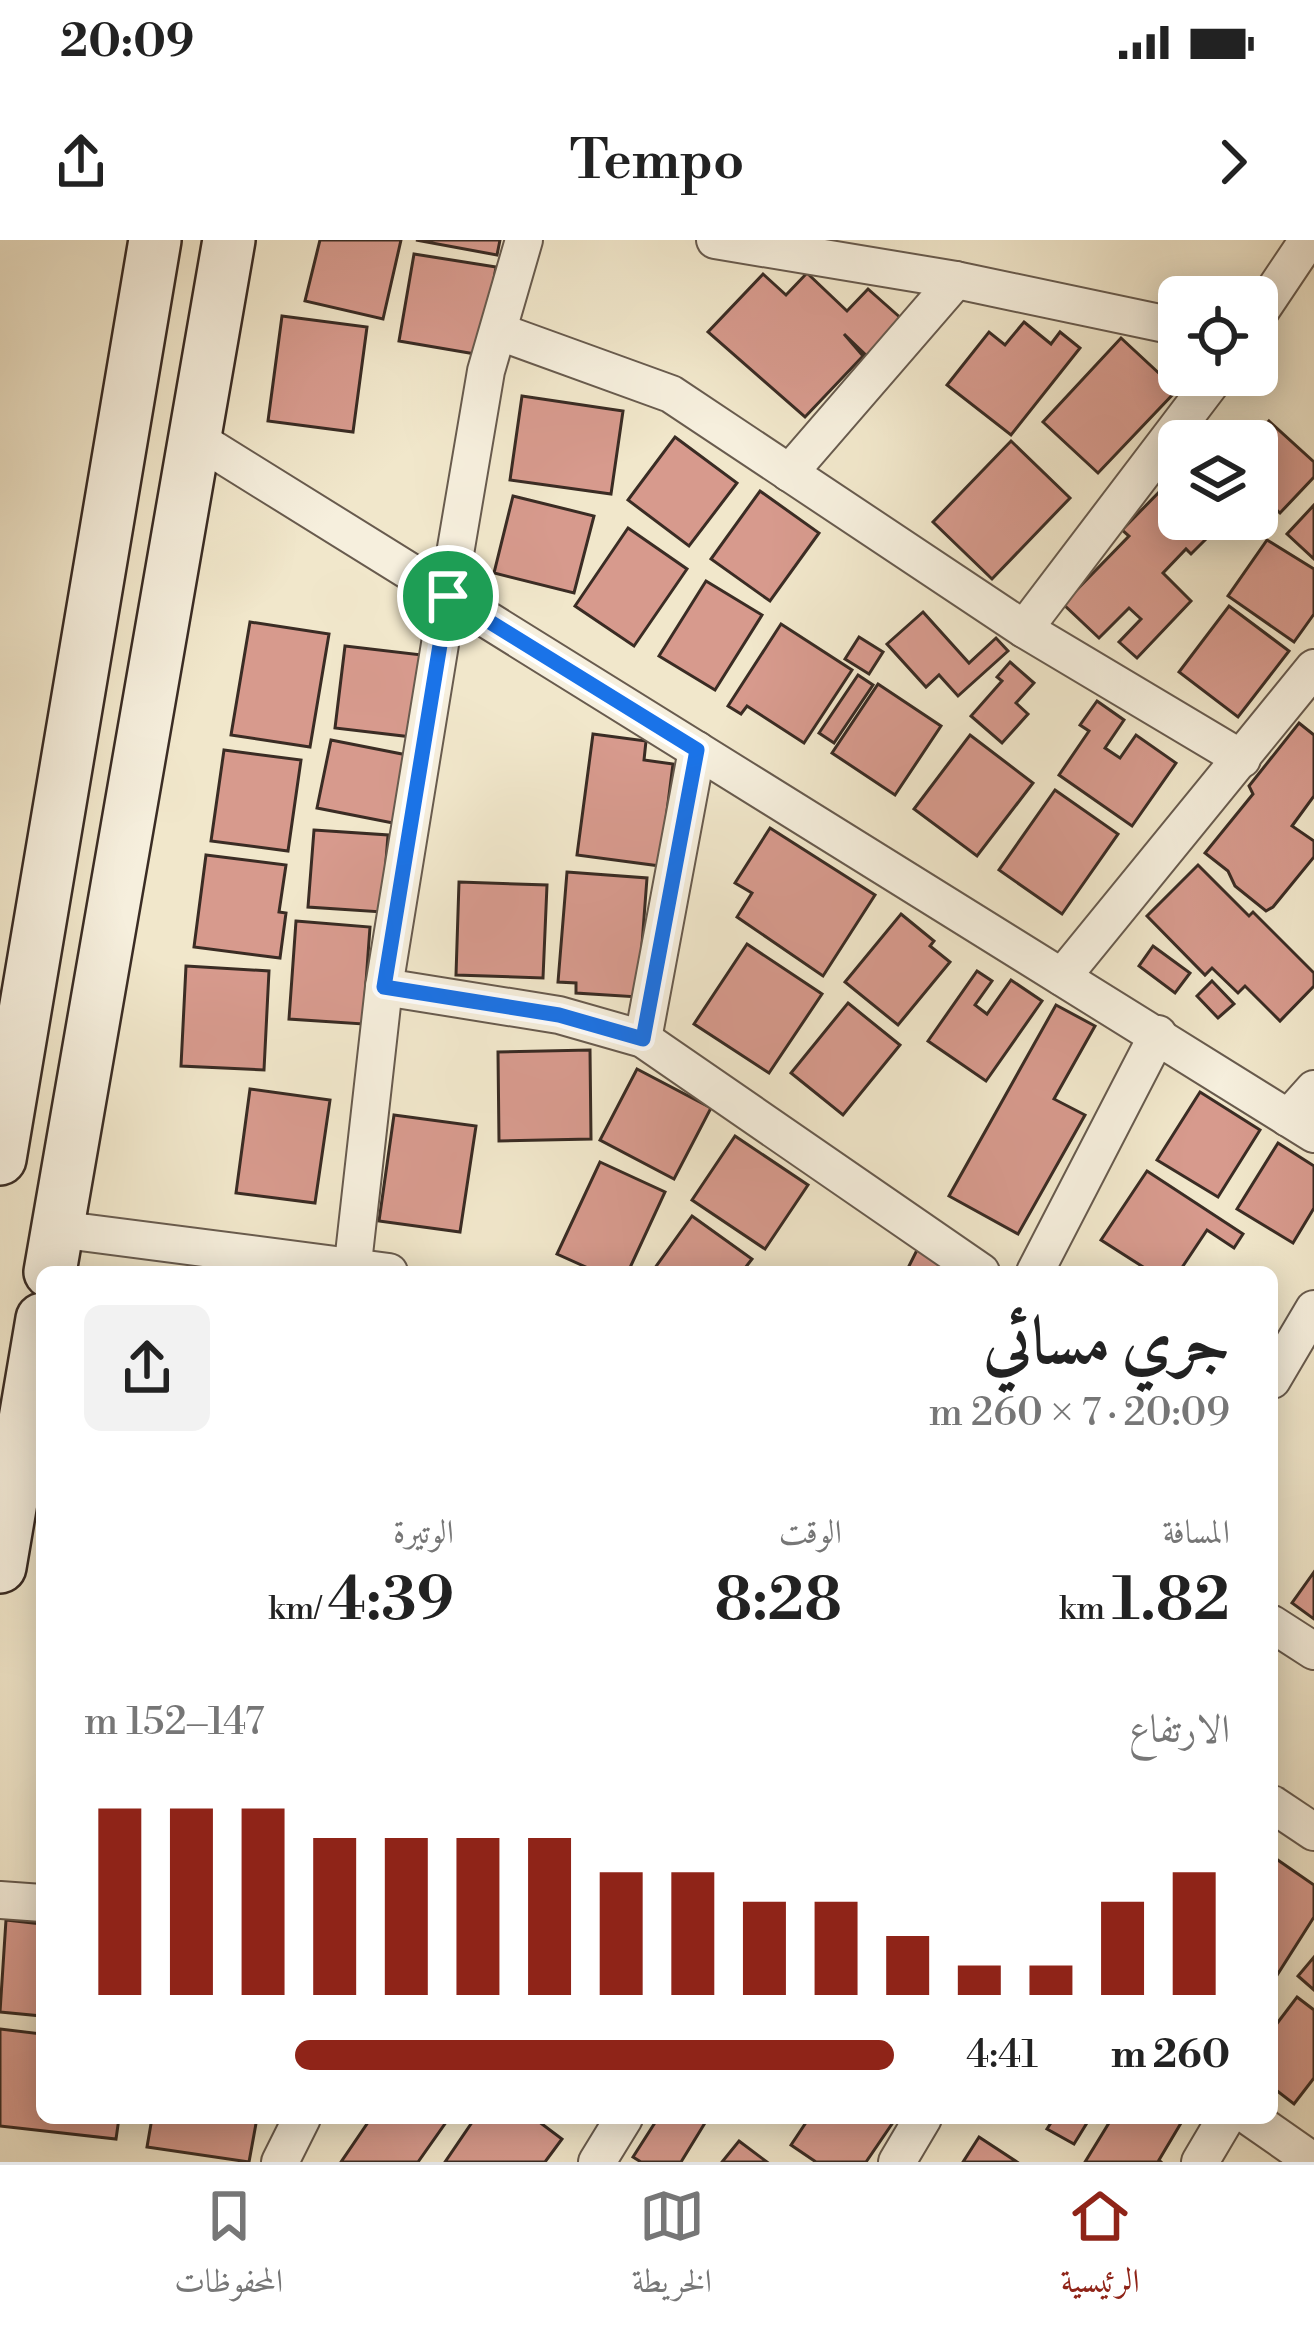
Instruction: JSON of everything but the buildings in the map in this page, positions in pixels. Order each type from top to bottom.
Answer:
[{"type":"street","points":[[0,1159],[155,240]]},
{"type":"street","points":[[229,240],[54,1251],[286,1266]]},
{"type":"street","points":[[364,1266],[384,987],[486,371],[524,240]]},
{"type":"street","points":[[715,240],[956,280],[1158,323]]},
{"type":"street","points":[[1278,285],[1308,240]]},
{"type":"street","points":[[789,473],[956,280]]},
{"type":"street","points":[[500,332],[671,394],[1024,629],[1242,759]]},
{"type":"street","points":[[1024,629],[1201,396]]},
{"type":"street","points":[[195,438],[1301,1126],[1314,1089]]},
{"type":"street","points":[[1063,977],[1314,668]]},
{"type":"street","points":[[643,1039],[697,750]]},
{"type":"street","points":[[384,987],[559,1015],[643,1039],[972,1266]]},
{"type":"street","points":[[1038,1266],[1158,1034]]},
{"type":"street","points":[[1278,1370],[1314,1310]]},
{"type":"street","points":[[0,1567],[36,1354]]},
{"type":"street","points":[[1278,1628],[1314,1651]]},
{"type":"street","points":[[1278,1807],[1312,1827]]},
{"type":"street","points":[[0,1900],[36,1903]]},
{"type":"street","points":[[280,2162],[299,2124]]},
{"type":"street","points":[[597,2162],[620,2124]]},
{"type":"street","points":[[896,2162],[919,2124]]},
{"type":"street","points":[[1200,2162],[1222,2124]]},
{"type":"street","points":[[1260,2124],[1314,2162]]},
{"type":"route","points":[[448,596],[697,750],[643,1039],[559,1015],[384,987],[448,596]]}]
